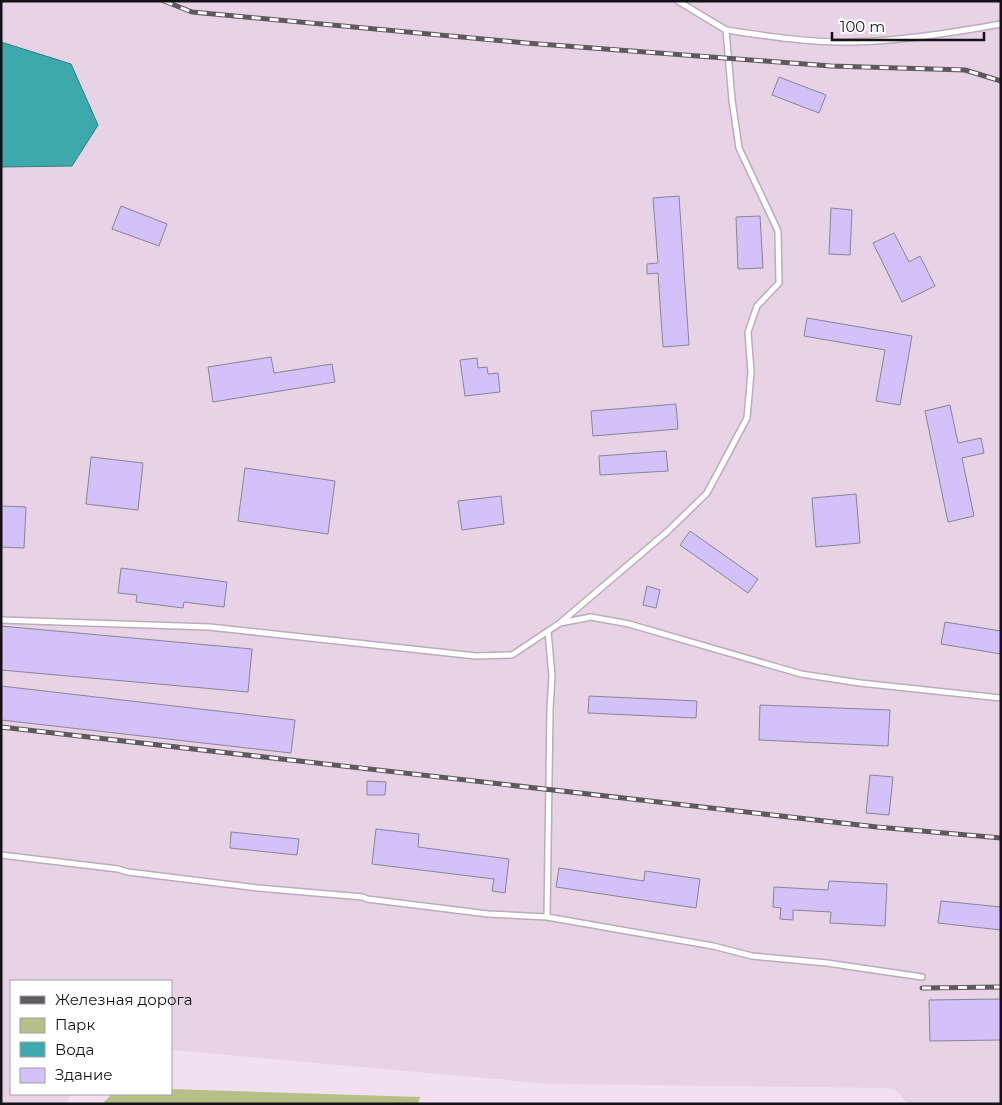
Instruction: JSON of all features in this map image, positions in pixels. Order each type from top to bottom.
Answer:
[{"type":"lane","points":[[678,1],[726,30],[772,37],[851,42],[933,36],[1001,24]]},
{"type":"lane","points":[[1,620],[209,627],[476,656],[512,655],[560,623],[668,531],[707,493],[747,418],[751,372],[748,332],[757,306],[779,283],[778,231],[739,148],[732,100],[726,30]]},
{"type":"lane","points":[[560,623],[591,617],[629,624],[801,674],[870,684],[1001,698]]},
{"type":"lane","points":[[547,917],[552,676],[548,631]]},
{"type":"lane","points":[[1,855],[258,888],[363,897],[488,914],[547,917],[713,946],[752,956],[827,963],[922,977]]},
{"type":"shaded area","points":[[1,1],[1001,1],[1001,1104],[908,1104],[898,1092],[888,1088],[551,1084],[172,1050],[172,980],[10,980],[10,1095],[70,1095],[66,1104],[1,1104]]},
{"type":"green space","points":[[172,1089],[420,1097],[418,1104],[102,1104],[111,1095],[172,1095]]},
{"type":"water","points":[[1,42],[71,64],[98,125],[72,166],[1,167]]},
{"type":"building","points":[[779,77],[826,95],[819,113],[772,95]]},
{"type":"building","points":[[679,196],[689,345],[663,347],[658,273],[647,274],[647,264],[658,263],[653,198]]},
{"type":"building","points":[[121,206],[167,224],[159,246],[112,229]]},
{"type":"building","points":[[831,208],[852,210],[850,255],[829,254]]},
{"type":"building","points":[[760,216],[763,268],[738,269],[736,217]]},
{"type":"building","points":[[894,233],[909,262],[920,256],[935,286],[902,302],[873,243]]},
{"type":"building","points":[[807,318],[912,336],[900,405],[876,401],[885,350],[804,336]]},
{"type":"building","points":[[271,357],[274,373],[332,364],[335,382],[213,402],[208,367]]},
{"type":"building","points":[[477,358],[478,368],[487,367],[488,374],[498,373],[500,392],[465,396],[460,360]]},
{"type":"building","points":[[676,404],[678,429],[593,436],[591,411]]},
{"type":"building","points":[[950,405],[958,443],[981,438],[984,453],[962,458],[974,516],[948,522],[925,411]]},
{"type":"building","points":[[666,451],[668,471],[600,475],[599,456]]},
{"type":"building","points":[[91,457],[143,463],[138,510],[86,504]]},
{"type":"building","points":[[245,468],[335,481],[328,534],[238,521]]},
{"type":"building","points":[[856,494],[860,543],[816,547],[812,498]]},
{"type":"building","points":[[501,496],[504,524],[462,530],[458,501]]},
{"type":"building","points":[[1,506],[26,507],[24,548],[1,547]]},
{"type":"building","points":[[690,531],[758,579],[748,593],[680,545]]},
{"type":"building","points":[[121,568],[227,582],[224,607],[184,602],[183,608],[136,602],[137,595],[118,593]]},
{"type":"building","points":[[647,586],[660,590],[656,608],[643,605]]},
{"type":"building","points":[[945,622],[1001,631],[1001,654],[941,644]]},
{"type":"building","points":[[1,626],[252,649],[248,692],[1,670]]},
{"type":"building","points":[[1,686],[295,720],[291,753],[1,720]]},
{"type":"building","points":[[589,696],[697,701],[696,718],[588,713]]},
{"type":"building","points":[[760,705],[890,710],[888,746],[759,740]]},
{"type":"building","points":[[870,775],[893,777],[889,815],[866,813]]},
{"type":"building","points":[[367,781],[386,782],[385,795],[367,795]]},
{"type":"building","points":[[376,829],[419,834],[418,847],[509,859],[505,893],[492,891],[494,879],[372,864]]},
{"type":"building","points":[[231,832],[299,839],[297,855],[230,848]]},
{"type":"building","points":[[559,868],[644,881],[645,871],[700,879],[696,908],[556,887]]},
{"type":"building","points":[[829,881],[887,884],[885,926],[830,923],[831,912],[793,910],[793,920],[780,919],[781,908],[773,907],[774,887],[828,890]]},
{"type":"building","points":[[941,901],[1001,907],[1001,930],[938,923]]},
{"type":"building","points":[[1001,999],[1001,1040],[930,1041],[929,1000]]},
{"type":"railway","points":[[164,1],[192,12],[526,43],[831,66],[965,70],[1001,81]]},
{"type":"railway","points":[[1,727],[877,827],[1001,838]]},
{"type":"railway","points":[[922,988],[1001,987]]}]
